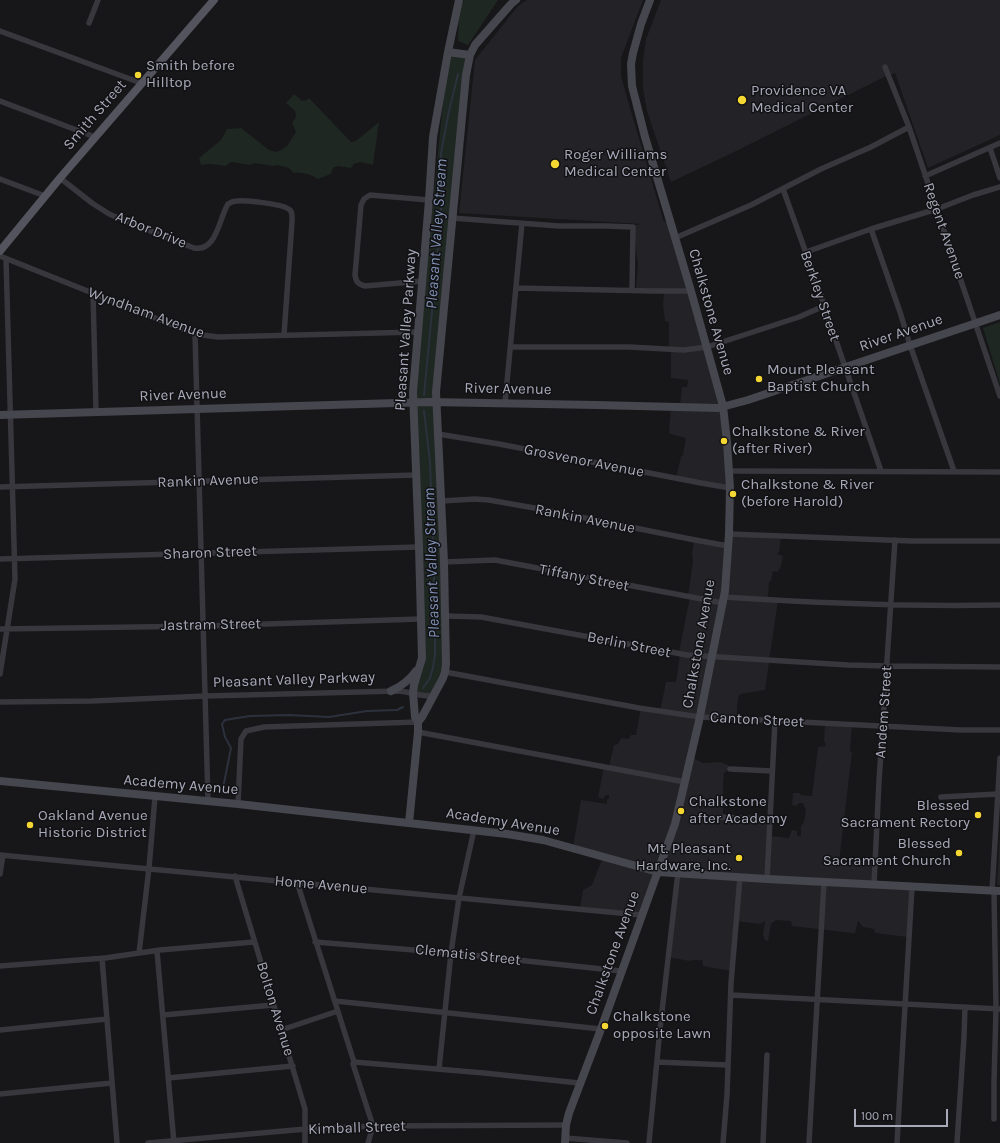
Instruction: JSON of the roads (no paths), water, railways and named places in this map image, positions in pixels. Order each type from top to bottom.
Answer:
[{"type":"main road","name":"Smith Street","points":[[0,251],[60,178],[214,0]]},
{"type":"street","points":[[89,23],[98,0]]},
{"type":"street","name":"Pleasant Valley Parkway","points":[[409,823],[418,732],[418,722],[415,717],[413,693],[422,658],[413,392],[423,280],[433,137],[459,0]]},
{"type":"street","points":[[238,804],[241,739],[246,731],[264,727],[418,722],[445,672],[446,616],[436,392],[466,75],[470,55],[475,45],[516,0]]},
{"type":"street","name":"Chalkstone Avenue","points":[[565,1141],[566,1125],[579,1083],[601,1029],[675,824],[700,717],[724,600],[729,534],[730,471],[723,406],[691,291],[645,137],[632,86],[631,64],[633,53],[641,24],[650,0]]},
{"type":"street","points":[[0,31],[141,83]]},
{"type":"street","points":[[448,52],[470,55]]},
{"type":"street","name":"Regent Avenue","points":[[885,67],[909,127],[1000,394]]},
{"type":"street","points":[[0,101],[95,137]]},
{"type":"street","points":[[675,238],[751,205],[909,127]]},
{"type":"street","points":[[925,176],[1000,143]]},
{"type":"street","points":[[990,148],[1000,178]]},
{"type":"street","name":"Arbor Drive","points":[[60,178],[92,204],[109,214],[194,248],[208,245],[212,240],[228,204],[238,201],[248,201],[287,207],[292,214],[292,222],[284,335]]},
{"type":"street","points":[[0,179],[45,196]]},
{"type":"street","points":[[806,252],[1000,187]]},
{"type":"street","name":"Berkley Street","points":[[783,189],[882,471]]},
{"type":"street","points":[[423,280],[365,286],[360,285],[356,281],[355,275],[361,205],[364,199],[370,196],[378,196],[429,200]]},
{"type":"street","points":[[452,218],[559,226],[634,227],[632,290]]},
{"type":"street","points":[[505,403],[522,223]]},
{"type":"street","points":[[871,229],[954,471]]},
{"type":"street","points":[[0,674],[15,579],[3,258]]},
{"type":"street","name":"Wyndham Avenue","points":[[3,258],[195,334],[206,336],[218,337],[418,332]]},
{"type":"street","points":[[516,288],[691,291]]},
{"type":"street","points":[[93,293],[96,411]]},
{"type":"street","points":[[511,346],[629,347],[684,350],[707,347],[799,317],[824,306]]},
{"type":"street","name":"River Avenue","points":[[0,415],[437,402],[718,408],[748,400],[1000,315]]},
{"type":"street","points":[[0,702],[92,701],[206,696],[195,334]]},
{"type":"street","name":"Grosvenor Avenue","points":[[438,434],[499,444],[730,488]]},
{"type":"street","points":[[730,471],[1000,472]]},
{"type":"street","name":"Rankin Avenue","points":[[0,487],[417,475]]},
{"type":"street","name":"Rankin Avenue","points":[[441,501],[475,499],[489,500],[690,540],[728,546]]},
{"type":"street","points":[[729,534],[895,540],[1000,541]]},
{"type":"street","name":"Andem Street","points":[[874,885],[895,540]]},
{"type":"street","name":"Sharon Street","points":[[0,559],[419,547]]},
{"type":"street","name":"Tiffany Street","points":[[444,562],[495,560],[724,600],[891,605],[1000,605]]},
{"type":"street","name":"Berlin Street","points":[[446,616],[482,617],[687,656],[887,666],[1000,667]]},
{"type":"street","name":"Jastram Street","points":[[0,629],[204,626],[421,619]]},
{"type":"street","name":"Pleasant Valley Parkway","points":[[391,692],[408,682],[421,664]]},
{"type":"street","name":"Canton Street","points":[[445,672],[639,708],[700,717],[961,730],[1000,730]]},
{"type":"street","name":"Pleasant Valley Parkway","points":[[208,801],[206,696],[391,692],[413,693],[418,696],[432,696]]},
{"type":"street","points":[[767,879],[775,721]]},
{"type":"street","points":[[418,732],[685,782]]},
{"type":"street","points":[[994,1119],[994,1082],[998,1009],[995,891],[1000,758]]},
{"type":"street","points":[[730,769],[772,771]]},
{"type":"street","name":"Academy Avenue","points":[[0,781],[238,804],[474,830],[543,840],[658,872],[995,891]]},
{"type":"street","points":[[941,797],[998,794]]},
{"type":"street","points":[[139,954],[149,868],[155,796]]},
{"type":"street","points":[[720,817],[770,819]]},
{"type":"street","points":[[439,1069],[451,953],[459,898],[474,830]]},
{"type":"street","points":[[0,874],[2,855]]},
{"type":"street","name":"Home Avenue","points":[[2,855],[641,915]]},
{"type":"street","points":[[649,1143],[678,872]]},
{"type":"street","name":"Bolton Avenue","points":[[235,876],[306,1109],[305,1143]]},
{"type":"street","points":[[723,1143],[727,1095],[731,995],[740,877]]},
{"type":"street","points":[[297,882],[373,1126],[368,1143]]},
{"type":"street","points":[[809,1143],[824,882]]},
{"type":"street","points":[[897,1143],[912,887]]},
{"type":"street","points":[[0,966],[102,958],[157,951],[254,942]]},
{"type":"street","name":"Clematis Street","points":[[316,942],[451,953],[621,971]]},
{"type":"street","points":[[157,951],[174,1142]]},
{"type":"street","points":[[102,958],[117,1143]]},
{"type":"street","points":[[731,995],[998,1009]]},
{"type":"street","points":[[335,1001],[601,1029]]},
{"type":"street","points":[[163,1015],[274,1005]]},
{"type":"street","points":[[958,1143],[965,1007]]},
{"type":"street","points":[[281,1030],[338,1011]]},
{"type":"street","points":[[0,1030],[107,1019]]},
{"type":"street","points":[[762,1143],[767,1055]]},
{"type":"street","points":[[354,1062],[579,1083]]},
{"type":"street","points":[[657,1062],[728,1065]]},
{"type":"street","points":[[168,1078],[293,1066]]},
{"type":"street","points":[[0,1094],[112,1083]]},
{"type":"street","name":"Kimball Street","points":[[148,1143],[174,1142],[306,1129],[373,1126],[566,1125]]},
{"type":"street","points":[[565,1141],[628,1143]]},
{"type":"waterway","name":"Pleasant Valley Stream","points":[[424,395],[441,218],[441,153],[458,74]]},
{"type":"waterway","name":"Pleasant Valley Stream","points":[[423,688],[430,678],[435,655],[435,603],[430,462],[424,411]]},
{"type":"waterway","name":"Pleasant Valley Stream","points":[[222,793],[231,748],[225,737],[222,724],[225,720],[250,716],[289,715],[329,717],[367,711],[397,710],[403,707]]},
{"type":"place","name":"Smith before Hilltop","points":[[138,75]]},
{"type":"place","name":"Providence VA Medical Center","points":[[742,100]]},
{"type":"place","name":"Roger Williams Medical Center","points":[[555,164]]},
{"type":"place","name":"Mount Pleasant Baptist Church","points":[[759,379]]},
{"type":"place","name":"Chalkstone & River (after River)","points":[[724,441]]},
{"type":"place","name":"Chalkstone & River (before Harold)","points":[[733,494]]},
{"type":"place","name":"Chalkstone after Academy","points":[[681,811]]},
{"type":"place","name":"Blessed Sacrament Rectory","points":[[978,815]]},
{"type":"place","name":"Oakland Avenue Historic District","points":[[30,825]]},
{"type":"place","name":"Blessed Sacrament Church","points":[[959,853]]},
{"type":"place","name":"Mt. Pleasant Hardware, Inc.","points":[[739,858]]},
{"type":"place","name":"Chalkstone opposite Lawn","points":[[605,1026]]}]
